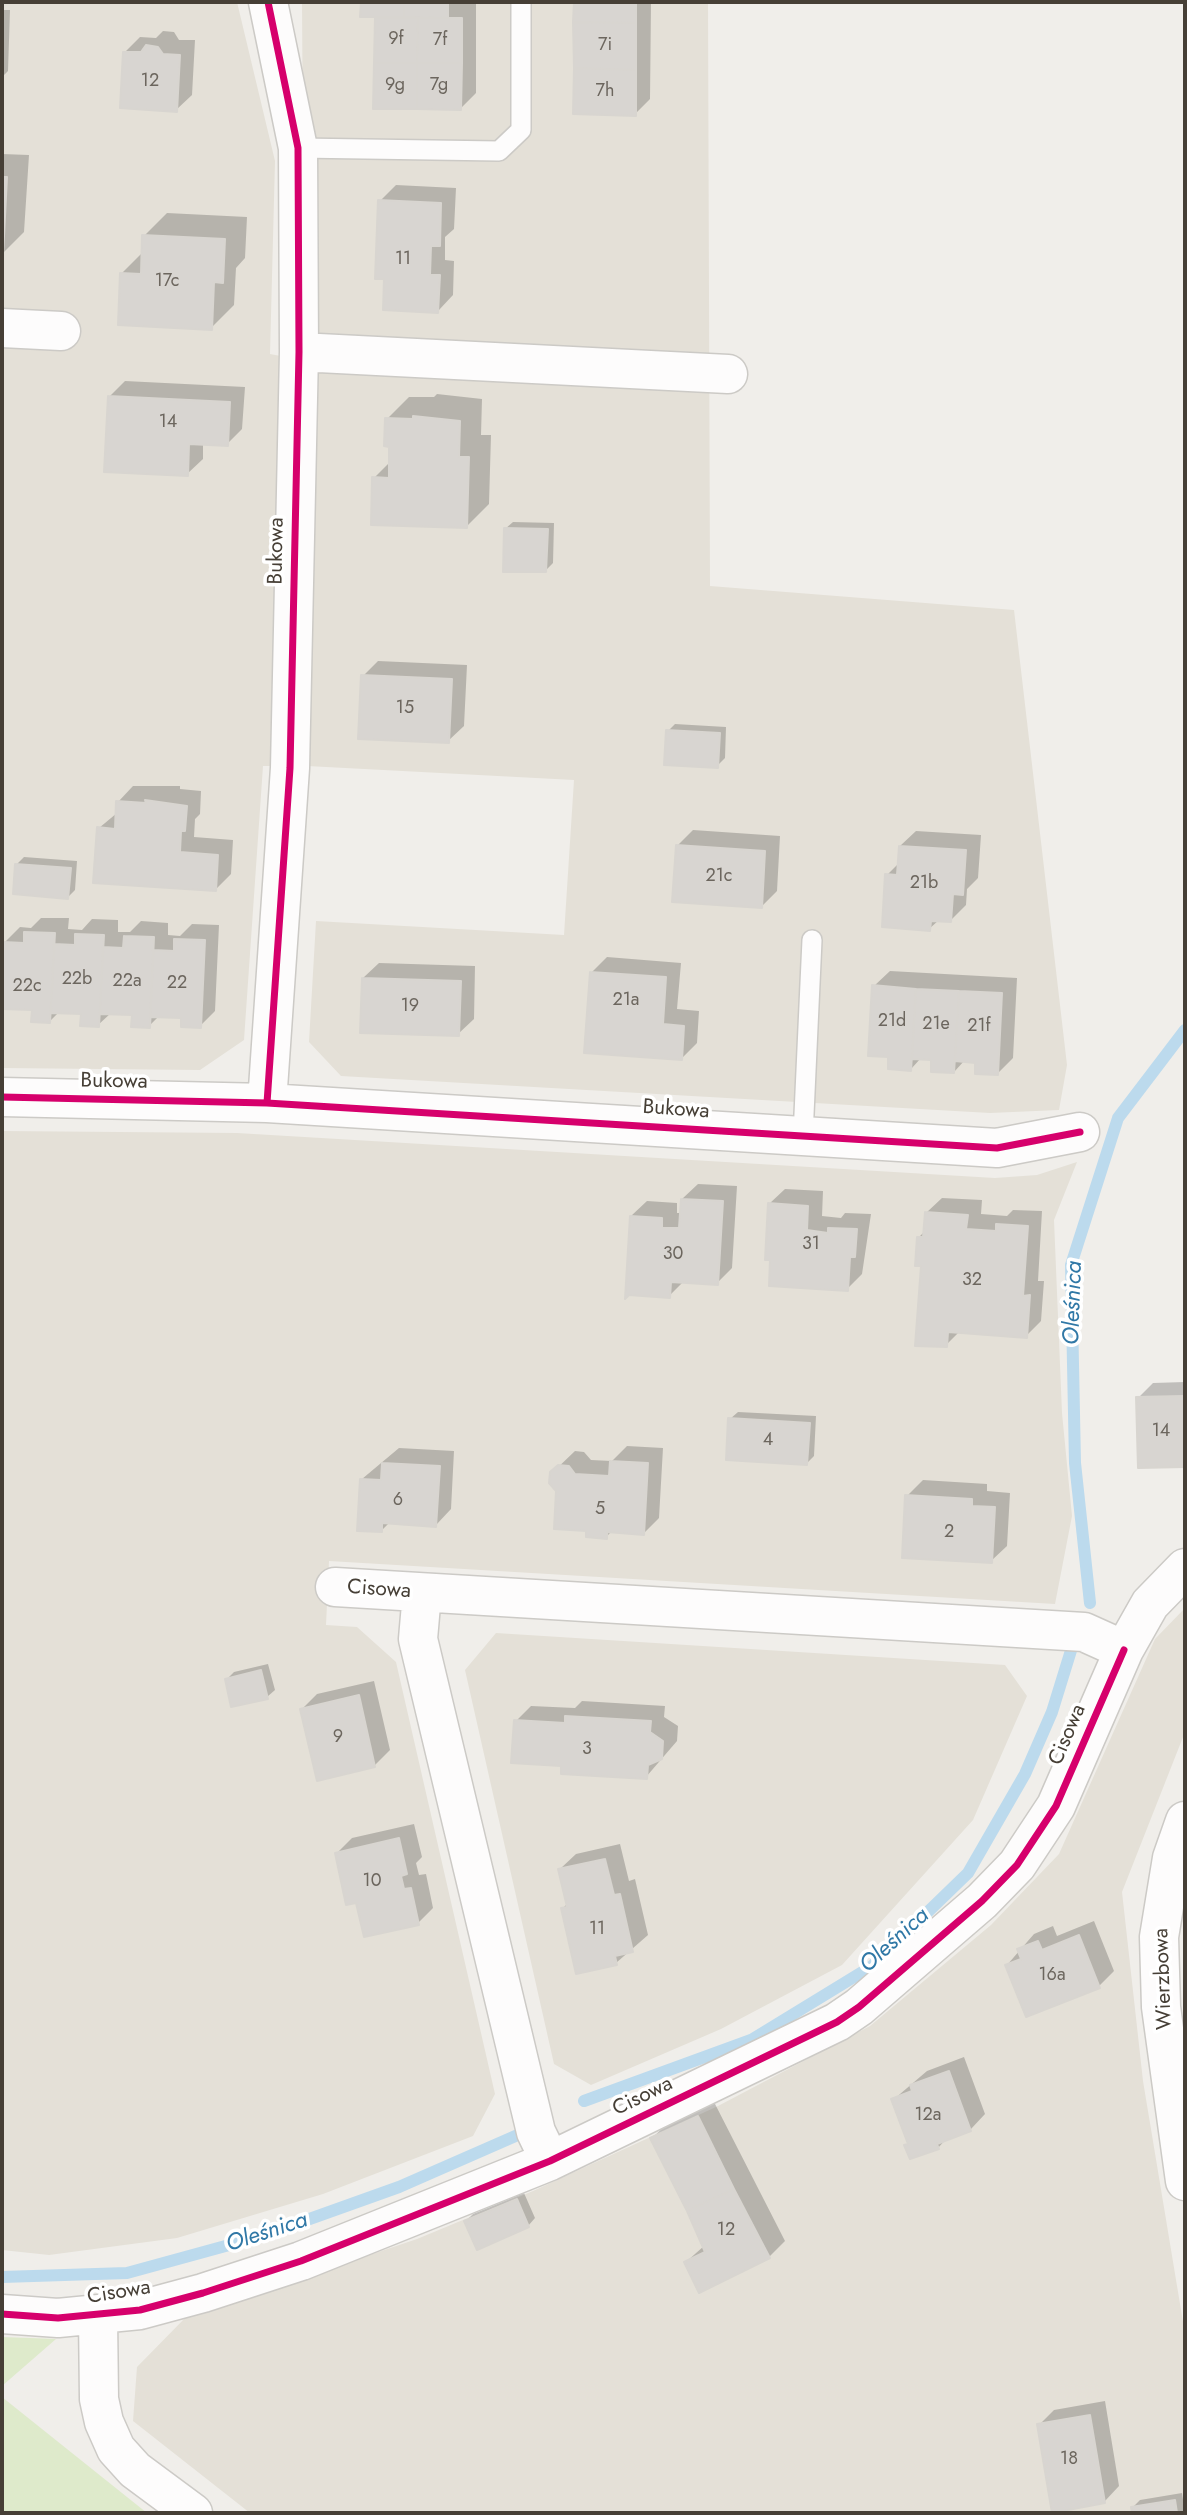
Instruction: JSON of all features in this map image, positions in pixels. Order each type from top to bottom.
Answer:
[{"type":"street","name":"Bukowa","points":[[267,1102],[290,768],[299,352],[298,148],[268,2]]},
{"type":"street","points":[[2,328],[61,331]]},
{"type":"street","points":[[299,352],[728,374]]},
{"type":"street","name":"Bukowa","points":[[2,1097],[267,1102],[997,1148],[1080,1132]]},
{"type":"street","name":"Cisowa","points":[[2,2314],[58,2318],[140,2310],[302,2261],[550,2161],[837,2022],[859,2007],[982,1900],[1017,1865],[1046,1825],[1124,1650],[1150,1604],[1185,1568]]},
{"type":"street","name":"Cisowa","points":[[335,1587],[1084,1632],[1124,1650]]},
{"type":"street","name":"Cisowa","points":[[422,1593],[418,1639],[536,2132],[550,2161]]},
{"type":"street","name":"Wierzbowa","points":[[1185,1821],[1172,1858],[1163,1899],[1159,1958],[1161,2007],[1185,2181]]},
{"type":"street","points":[[98,2316],[99,2399],[104,2422],[116,2449],[135,2470],[193,2513]]},
{"type":"lane","points":[[298,148],[499,151],[521,130],[521,2]]},
{"type":"lane","points":[[803,1136],[812,940]]},
{"type":"shaded area","points":[[2,2],[237,2],[275,161],[270,354],[286,357],[279,766],[263,766],[244,1040],[200,1070],[2,1068]]},
{"type":"shaded area","points":[[302,2],[708,2],[710,586],[1014,610],[1067,1065],[1059,1110],[990,1113],[341,1076],[309,1042],[316,921],[564,935],[574,780],[307,766]]},
{"type":"shaded area","points":[[2,1131],[237,1133],[995,1178],[1037,1175],[1077,1162],[1054,1220],[1062,1413],[1072,1516],[1055,1604],[329,1561],[326,1625],[357,1627],[396,1662],[495,2094],[473,2136],[323,2194],[177,2238],[49,2255],[2,2250]]},
{"type":"shaded area","points":[[1185,1608],[1185,1732],[1122,1892],[1143,2081],[1185,2334],[1185,2513],[250,2513],[133,2421],[137,2367],[186,2317],[417,2239],[533,2191],[718,2106],[870,2026],[991,1925],[1059,1854],[1155,1639]]},
{"type":"shaded area","points":[[496,1633],[1005,1665],[1027,1696],[973,1820],[842,1965],[721,2029],[591,2085],[554,2064],[465,1670]]},
{"type":"green space","points":[[2,2337],[56,2339],[2,2386]]},
{"type":"green space","points":[[2,2397],[147,2513],[2,2513]]},
{"type":"building","points":[[361,2],[404,2],[404,17],[360,17]]},
{"type":"building","points":[[404,2],[448,2],[448,18],[404,17]]},
{"type":"building","points":[[574,2],[636,2],[636,23],[573,22]]},
{"type":"building","points":[[375,18],[418,18],[417,63],[374,63]]},
{"type":"building","points":[[418,18],[462,18],[462,63],[417,63]]},
{"type":"building","points":[[573,22],[636,23],[636,70],[574,68]]},
{"type":"building","points":[[146,45],[158,47],[163,54],[180,55],[177,112],[120,108],[123,52],[141,52]]},
{"type":"building","points":[[374,63],[417,63],[417,109],[373,109]]},
{"type":"building","points":[[417,63],[462,63],[461,110],[417,109]]},
{"type":"building","points":[[574,68],[636,70],[636,116],[573,114]]},
{"type":"building","points":[[2,177],[7,177],[3,256],[2,256]]},
{"type":"building","points":[[378,200],[441,203],[440,246],[431,246],[430,275],[440,275],[438,313],[383,310],[384,279],[375,279]]},
{"type":"building","points":[[142,235],[225,239],[223,283],[214,282],[212,330],[118,325],[120,273],[141,274]]},
{"type":"building","points":[[108,396],[230,402],[228,446],[189,444],[188,476],[104,472]]},
{"type":"building","points":[[413,416],[460,421],[459,457],[469,457],[467,528],[371,525],[372,477],[389,478],[389,447],[384,446],[385,418],[413,419]]},
{"type":"building","points":[[504,528],[548,529],[546,572],[503,572]]},
{"type":"building","points":[[361,675],[452,679],[449,743],[358,739]]},
{"type":"building","points":[[666,730],[720,733],[718,768],[664,765]]},
{"type":"building","points":[[145,800],[187,806],[185,831],[181,831],[180,852],[218,855],[216,891],[93,883],[97,827],[115,829],[116,801],[146,803]]},
{"type":"building","points":[[676,845],[765,851],[762,908],[672,902]]},
{"type":"building","points":[[899,846],[966,850],[963,895],[953,894],[951,922],[931,921],[930,931],[882,927],[885,874],[897,875]]},
{"type":"building","points":[[15,864],[71,868],[68,899],[13,894]]},
{"type":"building","points":[[24,932],[55,933],[50,1023],[31,1022],[32,1010],[2,1009],[3,942],[24,943]]},
{"type":"building","points":[[75,934],[104,935],[99,1027],[80,1026],[81,1014],[51,1013],[54,944],[75,945]]},
{"type":"building","points":[[124,936],[154,937],[150,1028],[131,1027],[132,1015],[100,1014],[103,947],[123,948]]},
{"type":"building","points":[[174,939],[205,940],[201,1028],[181,1027],[181,1018],[150,1017],[153,950],[174,951]]},
{"type":"building","points":[[590,972],[666,977],[663,1024],[684,1026],[682,1060],[584,1053]]},
{"type":"building","points":[[362,978],[461,981],[459,1036],[360,1033]]},
{"type":"building","points":[[872,985],[916,989],[911,1071],[888,1069],[888,1057],[868,1056]]},
{"type":"building","points":[[916,989],[959,991],[954,1073],[931,1072],[931,1060],[912,1059]]},
{"type":"building","points":[[959,991],[1002,993],[998,1075],[975,1074],[975,1063],[955,1061]]},
{"type":"building","points":[[681,1199],[723,1201],[718,1285],[671,1282],[670,1298],[629,1295],[625,1299],[630,1216],[662,1218],[662,1228],[679,1228]]},
{"type":"building","points":[[768,1203],[808,1206],[807,1230],[828,1233],[828,1228],[857,1229],[855,1257],[850,1257],[848,1291],[769,1286],[770,1260],[765,1260]]},
{"type":"building","points":[[925,1212],[968,1215],[966,1229],[996,1231],[996,1224],[1028,1226],[1023,1296],[1030,1295],[1027,1338],[948,1332],[947,1347],[915,1346],[921,1266],[915,1266],[917,1237],[923,1237]]},
{"type":"building","points":[[1185,1396],[1185,1467],[1138,1468],[1136,1397]]},
{"type":"building","points":[[728,1418],[810,1423],[807,1465],[726,1460]]},
{"type":"building","points":[[610,1461],[648,1463],[644,1535],[607,1532],[607,1539],[586,1537],[586,1531],[554,1529],[556,1491],[549,1483],[550,1472],[558,1465],[569,1466],[575,1474],[609,1476]]},
{"type":"building","points":[[382,1463],[440,1466],[436,1527],[382,1523],[382,1532],[357,1531],[360,1479],[381,1480]]},
{"type":"building","points":[[905,1495],[972,1499],[972,1506],[995,1507],[992,1563],[902,1558]]},
{"type":"building","points":[[261,1670],[268,1699],[231,1707],[225,1679]]},
{"type":"building","points":[[359,1695],[375,1767],[317,1781],[300,1709]]},
{"type":"building","points":[[565,1716],[651,1721],[650,1732],[663,1741],[662,1759],[648,1765],[647,1779],[561,1774],[561,1766],[511,1763],[514,1720],[565,1723]]},
{"type":"building","points":[[399,1838],[407,1874],[401,1876],[404,1889],[411,1888],[419,1925],[364,1937],[356,1903],[346,1905],[335,1853]]},
{"type":"building","points":[[605,1859],[614,1895],[620,1894],[633,1952],[615,1956],[617,1965],[576,1974],[561,1908],[567,1907],[558,1869]]},
{"type":"building","points":[[1079,1935],[1100,1988],[1026,2017],[1005,1965],[1021,1959],[1017,1949],[1038,1941],[1042,1950]]},
{"type":"building","points":[[949,2071],[971,2131],[937,2144],[939,2149],[910,2159],[904,2145],[908,2144],[891,2099],[912,2091],[910,2085]]},
{"type":"building","points":[[698,2116],[734,2189],[687,2211],[650,2138]]},
{"type":"building","points":[[734,2189],[770,2258],[699,2293],[684,2262],[705,2252],[687,2211]]},
{"type":"building","points":[[517,2199],[529,2227],[477,2250],[464,2221]]},
{"type":"building","points":[[1090,2415],[1105,2503],[1052,2513],[1037,2424]]},
{"type":"building","points":[[1175,2500],[1177,2513],[1132,2513],[1131,2507]]},
{"type":"waterway","name":"Oleśnica","points":[[1090,1603],[1075,1463],[1071,1265],[1118,1118],[1185,1030]]},
{"type":"waterway","name":"Oleśnica","points":[[584,2101],[751,2040],[872,1966],[968,1873],[1025,1774],[1052,1712],[1073,1644]]},
{"type":"waterway","name":"Oleśnica","points":[[2,2277],[127,2273],[262,2236],[399,2187],[520,2134]]},
{"type":"cycle path","points":[[267,1103],[290,768],[299,352],[298,148],[268,2]]},
{"type":"cycle path","points":[[2,1097],[267,1103],[997,1148],[1080,1132]]},
{"type":"cycle path","points":[[2,2314],[58,2318],[140,2310],[301,2261],[550,2161],[837,2022],[859,2007],[982,1901],[1017,1865],[1056,1806],[1124,1650]]}]
